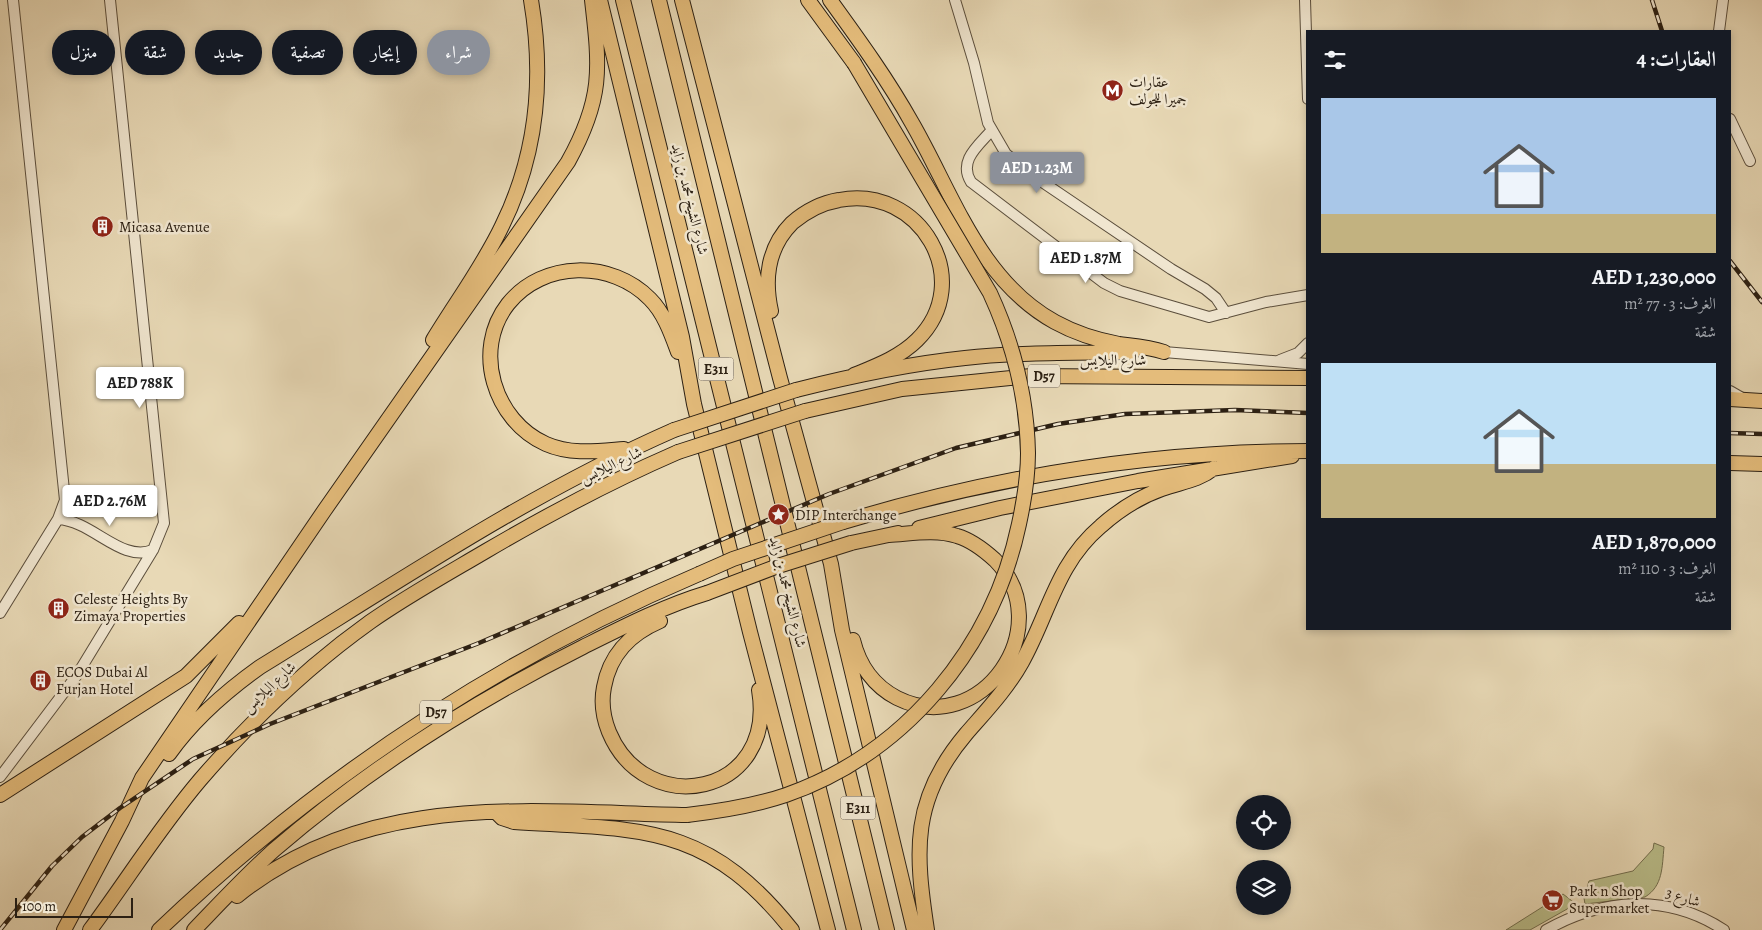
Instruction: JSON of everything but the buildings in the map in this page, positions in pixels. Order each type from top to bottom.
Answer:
[{"type":"highway","points":[[416,379],[428,348],[502,227],[523,175],[533,132],[537,96],[537,50],[531,0]]},
{"type":"highway","points":[[64,930],[122,821],[142,778],[257,608],[557,178],[579,142],[588,122],[598,79],[598,48],[592,0]]},
{"type":"highway","points":[[600,0],[682,337],[694,404],[750,632],[828,930]]},
{"type":"highway","name":"شارع الشيخ محمد بن زايد","points":[[623,0],[854,930]]},
{"type":"highway","name":"شارع الشيخ محمد بن زايد","points":[[660,0],[887,930]]},
{"type":"highway","points":[[682,0],[692,45],[831,564],[842,630],[914,930]]},
{"type":"highway","points":[[195,930],[244,890],[282,864],[338,838],[384,824],[437,816],[495,812],[687,815],[740,807],[787,794],[844,768],[879,745],[900,728],[941,686],[977,637],[1000,590],[1016,538],[1024,494],[1028,453],[1018,372],[1001,317],[990,293],[854,63],[808,0]]},
{"type":"highway","points":[[830,0],[873,60],[909,117],[979,249],[1012,290],[1044,316],[1075,332],[1106,341],[1148,347],[1164,352]]},
{"type":"highway","points":[[780,378],[778,346],[767,288],[771,256],[787,228],[812,208],[827,202],[864,197],[895,206],[921,226],[937,255],[942,288],[937,309],[930,325],[918,340],[892,358],[854,375]]},
{"type":"highway","points":[[630,449],[568,450],[540,441],[527,434],[511,418],[499,400],[493,383],[491,362],[492,339],[499,320],[508,304],[521,292],[553,274],[588,270],[606,273],[637,288],[656,306],[671,331],[694,404]]},
{"type":"highway","points":[[122,821],[178,741],[197,720],[237,683],[260,667],[515,511],[630,449],[674,430],[796,390],[854,375],[994,355],[1164,352]]},
{"type":"highway","name":"شارع اليلايس","points":[[90,930],[176,808],[200,780],[258,717],[326,656],[370,622],[416,593],[558,509],[616,479],[678,452],[805,411],[902,389],[1031,376],[1306,378]]},
{"type":"highway","points":[[1731,399],[1762,401]]},
{"type":"highway","name":"D57","points":[[158,930],[263,836],[330,784],[399,735],[470,690],[560,639],[628,605],[699,574],[760,550],[843,522],[948,492],[1068,470],[1172,457],[1306,451]]},
{"type":"highway","points":[[195,930],[274,850],[356,786],[416,744],[530,674],[664,608],[778,566],[851,543],[1000,508],[1214,468],[1281,459],[1306,452]]},
{"type":"highway","points":[[1731,463],[1762,464]]},
{"type":"highway","points":[[927,930],[918,865],[919,844],[923,817],[934,785],[954,749],[996,701],[1019,668],[1063,571],[1086,541],[1114,515],[1146,496],[1198,479],[1214,468]]},
{"type":"highway","points":[[834,585],[846,609],[856,649],[864,668],[881,688],[916,705],[942,706],[967,699],[988,686],[1008,662],[1015,645],[1020,605],[1010,578],[1002,567],[981,548],[955,535],[937,533],[888,535]]},
{"type":"highway","points":[[689,598],[677,612],[638,632],[626,642],[612,661],[606,675],[603,712],[606,725],[620,752],[644,774],[671,784],[702,786],[734,772],[745,760],[754,745],[760,729],[762,712],[750,632]]},
{"type":"highway","points":[[0,795],[186,676],[241,621],[257,608]]},
{"type":"highway","points":[[495,812],[502,818],[514,822],[620,828],[670,838],[697,849],[744,878],[775,908],[792,930]]},
{"type":"street","points":[[13,0],[65,504],[78,522]]},
{"type":"street","points":[[0,776],[73,681],[138,576],[162,530],[164,510],[110,0]]},
{"type":"street","points":[[955,0],[991,131],[1006,154],[1023,169],[1171,269],[1205,289],[1216,298],[1226,313]]},
{"type":"street","points":[[1305,0],[1306,33]]},
{"type":"street","points":[[1719,30],[1723,0]]},
{"type":"street","points":[[1731,121],[1750,161]]},
{"type":"street","points":[[991,131],[967,160],[967,174],[974,186],[1114,289],[1200,316],[1214,317],[1266,302],[1306,295]]},
{"type":"street","points":[[1268,363],[1294,356],[1306,345]]},
{"type":"street","points":[[1164,352],[1268,363],[1306,364]]},
{"type":"street","points":[[1731,392],[1745,400]]},
{"type":"street","points":[[0,613],[58,519],[65,504]]},
{"type":"street","points":[[58,519],[78,522],[130,553],[142,553],[153,550]]},
{"type":"street","points":[[130,553],[136,565],[138,576]]},
{"type":"street","name":"شارع 3","points":[[1546,930],[1591,910],[1624,904],[1643,903],[1682,910],[1724,930]]},
{"type":"green space","points":[[1654,843],[1664,847],[1662,869],[1658,882],[1651,893],[1645,897],[1585,904],[1584,898],[1589,881],[1633,871],[1653,849]]},
{"type":"green space","points":[[1563,894],[1576,904],[1530,930],[1506,930]]},
{"type":"railway","points":[[1652,0],[1662,30]]},
{"type":"railway","points":[[1731,262],[1762,302]]},
{"type":"railway","points":[[0,930],[52,866],[82,837],[120,808],[193,759],[270,724],[479,643],[829,494],[956,448],[1058,424],[1125,414],[1235,410],[1306,413]]},
{"type":"railway","points":[[1731,433],[1762,434]]},
{"type":"place","name":"عقارات جميرا للجولف","points":[[1113,91]]},
{"type":"place","name":"Micasa Avenue","points":[[103,227]]},
{"type":"place","name":"DIP Interchange","points":[[779,515]]},
{"type":"place","name":"Celeste Heights By Zimaya Properties","points":[[58,608]]},
{"type":"place","name":"ECOS Dubai Al Furjan Hotel","points":[[40,681]]},
{"type":"place","name":"Park n Shop Supermarket","points":[[1553,900]]}]
